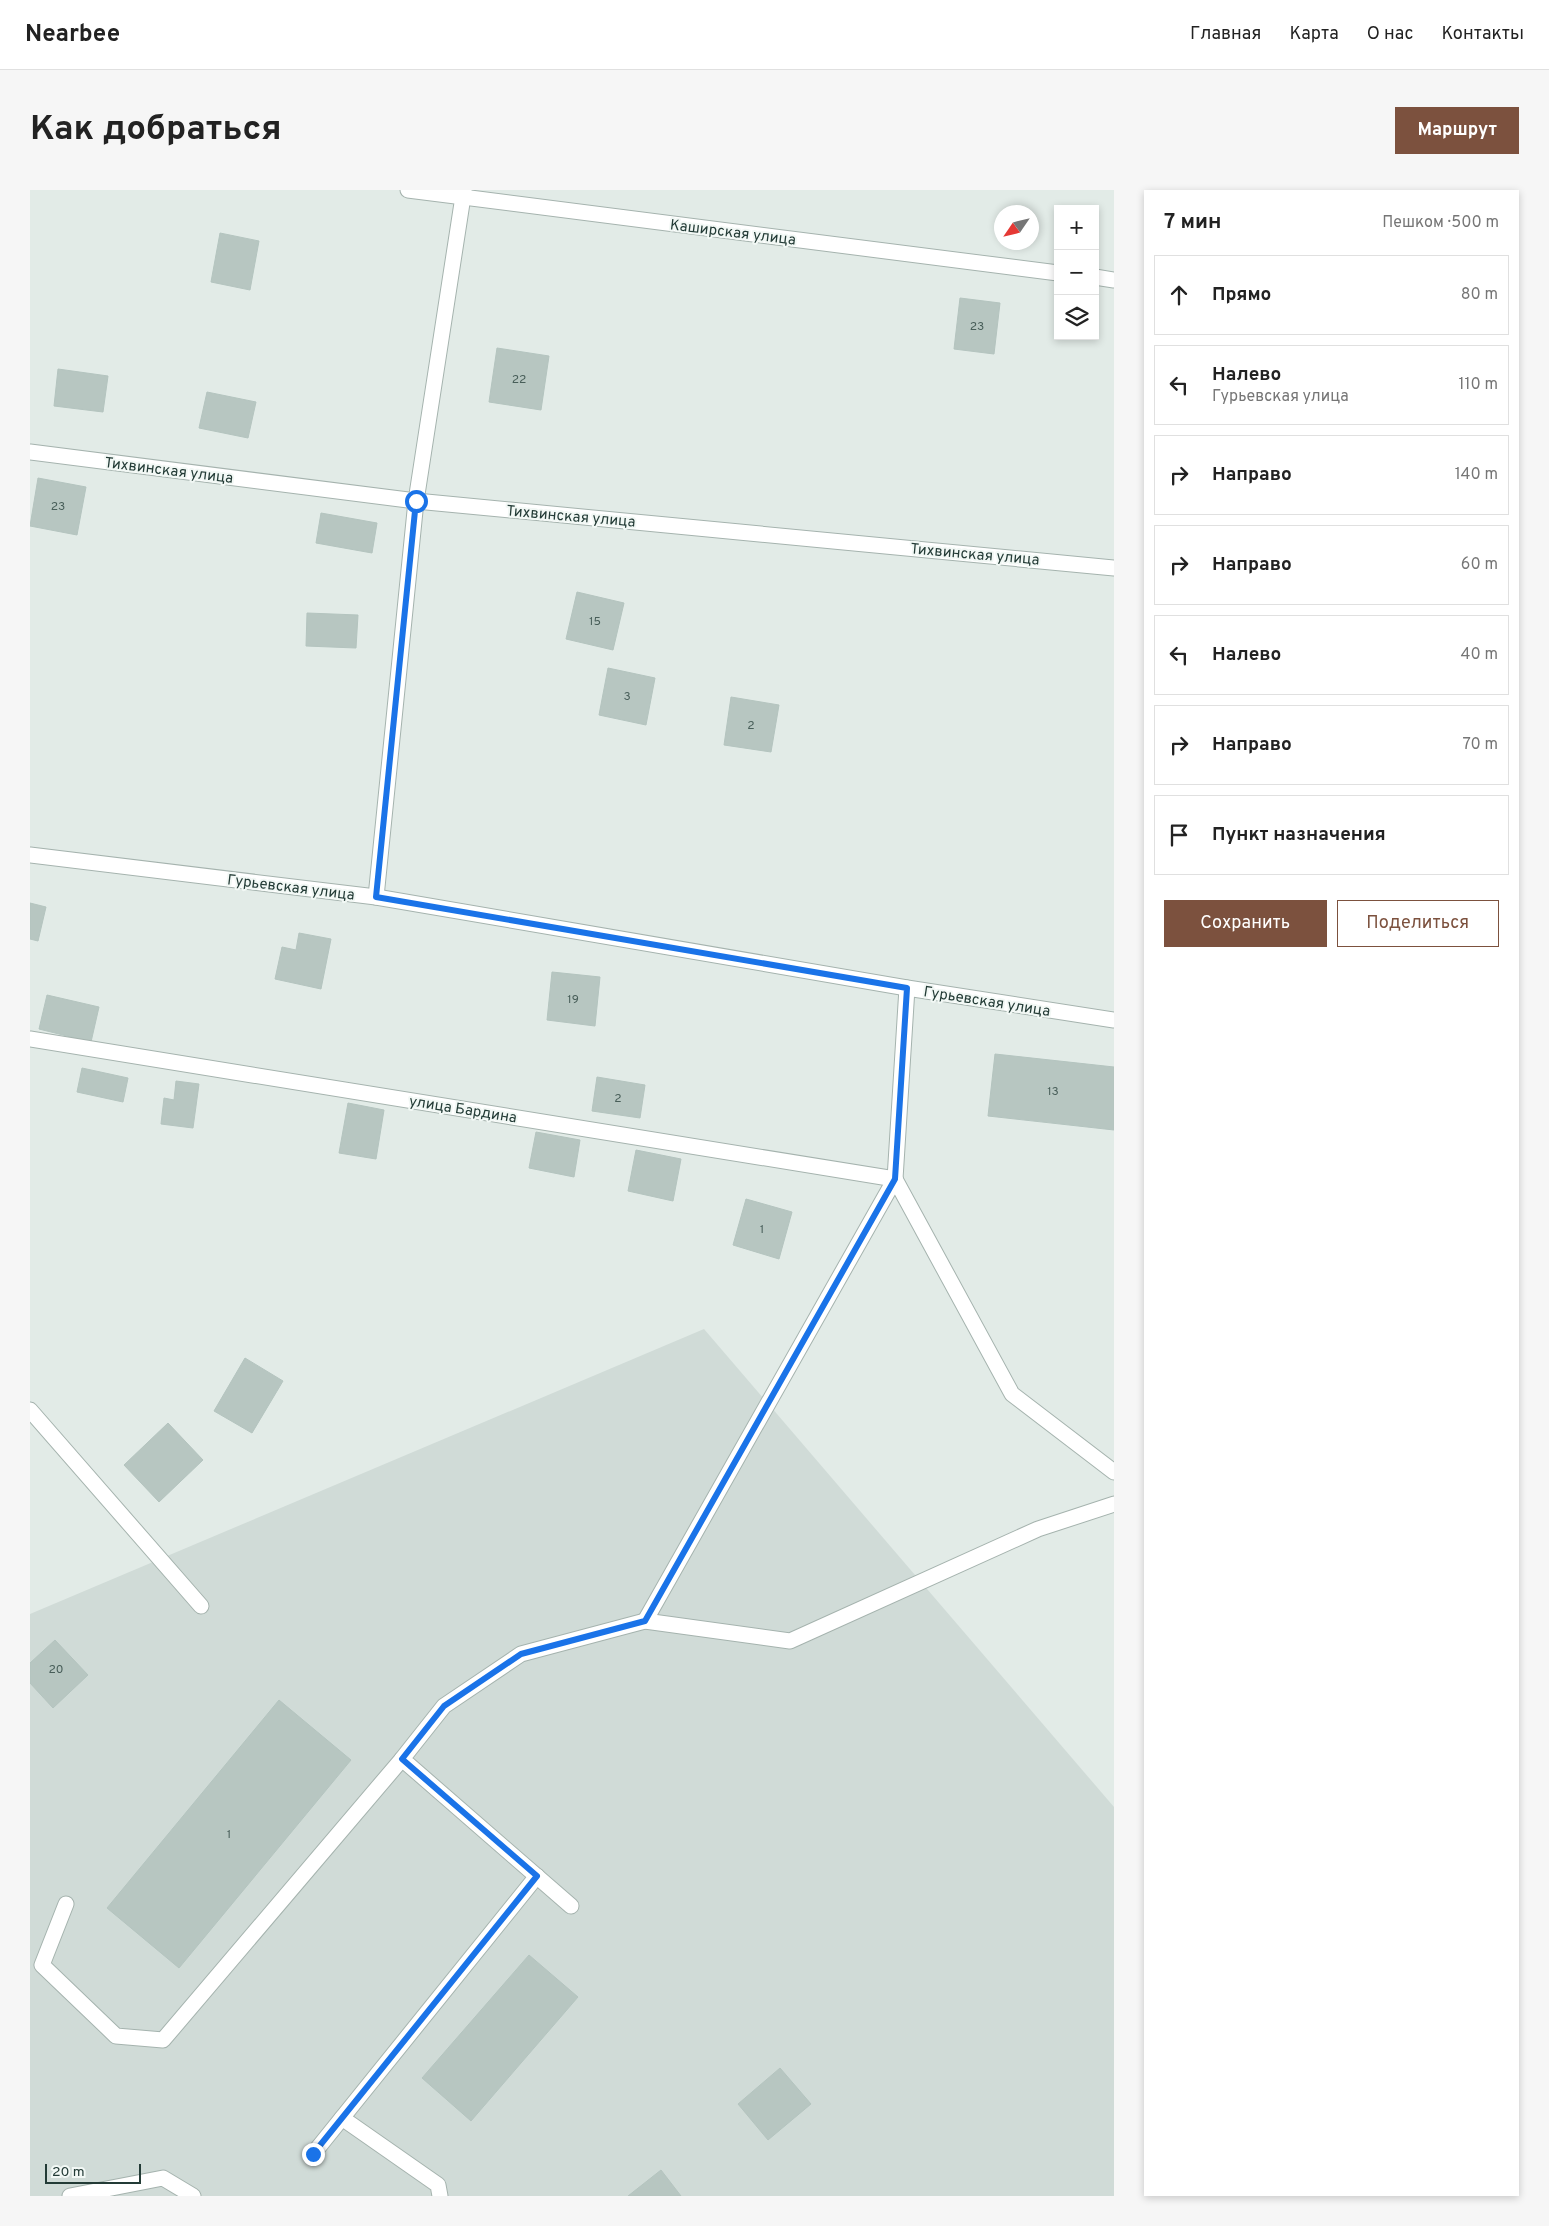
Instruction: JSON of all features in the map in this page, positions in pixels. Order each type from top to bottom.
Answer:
[{"type":"street","name":"Каширская улица","points":[[408,190],[464,194],[1054,272]]},
{"type":"street","points":[[376,897],[416,501],[464,194]]},
{"type":"street","points":[[1099,278],[1114,280]]},
{"type":"street","name":"Тихвинская улица","points":[[30,452],[416,501],[1114,568]]},
{"type":"street","name":"Гурьевская улица","points":[[30,855],[376,897],[907,988],[1114,1020]]},
{"type":"street","points":[[645,1621],[895,1179],[907,988]]},
{"type":"street","name":"улица Бардина","points":[[30,1039],[895,1179]]},
{"type":"street","points":[[895,1179],[1012,1394],[1114,1472]]},
{"type":"street","points":[[30,1410],[201,1606]]},
{"type":"street","points":[[66,1904],[42,1965],[116,2036],[163,2040],[402,1759],[444,1706],[521,1654],[645,1621],[790,1641],[1038,1529],[1114,1504]]},
{"type":"street","points":[[402,1759],[571,1906]]},
{"type":"street","points":[[313,2154],[537,1876]]},
{"type":"street","points":[[342,2118],[438,2185],[440,2196]]},
{"type":"street","points":[[70,2196],[164,2178],[193,2196]]},
{"type":"shaded area","points":[[704,1329],[1114,1807],[1114,2196],[30,2196],[30,1614]]},
{"type":"building","points":[[220,233],[259,241],[250,290],[211,282]]},
{"type":"building","points":[[960,298],[1000,303],[994,354],[954,349]]},
{"type":"building","points":[[497,348],[549,356],[541,410],[489,402]]},
{"type":"building","points":[[58,369],[108,376],[103,412],[54,406]]},
{"type":"building","points":[[207,392],[256,402],[248,438],[199,428]]},
{"type":"building","points":[[38,478],[86,487],[77,535],[30,526]]},
{"type":"building","points":[[321,513],[377,523],[372,553],[316,543]]},
{"type":"building","points":[[577,592],[624,603],[613,650],[566,639]]},
{"type":"building","points":[[307,613],[358,615],[356,648],[306,646]]},
{"type":"building","points":[[608,668],[655,678],[646,725],[599,715]]},
{"type":"building","points":[[731,697],[779,705],[771,752],[724,745]]},
{"type":"building","points":[[30,903],[46,907],[38,941],[30,939]]},
{"type":"building","points":[[299,933],[331,939],[321,989],[275,979],[282,947],[296,950]]},
{"type":"building","points":[[552,972],[600,977],[595,1026],[547,1020]]},
{"type":"building","points":[[47,995],[99,1007],[91,1042],[39,1029]]},
{"type":"building","points":[[995,1054],[1114,1067],[1114,1130],[988,1116]]},
{"type":"building","points":[[82,1068],[128,1078],[123,1102],[77,1092]]},
{"type":"building","points":[[597,1077],[645,1085],[640,1118],[592,1111]]},
{"type":"building","points":[[176,1081],[199,1084],[193,1128],[161,1124],[164,1098],[174,1100]]},
{"type":"building","points":[[348,1103],[384,1110],[376,1159],[339,1153]]},
{"type":"building","points":[[536,1132],[580,1140],[574,1177],[529,1168]]},
{"type":"building","points":[[636,1150],[681,1159],[673,1201],[628,1191]]},
{"type":"building","points":[[746,1199],[792,1212],[779,1259],[733,1245]]},
{"type":"building","points":[[245,1358],[283,1381],[252,1433],[214,1411]]},
{"type":"building","points":[[168,1423],[203,1460],[159,1502],[124,1465]]},
{"type":"building","points":[[55,1640],[88,1675],[53,1708],[30,1683],[30,1663]]},
{"type":"building","points":[[279,1700],[351,1760],[179,1968],[107,1908]]},
{"type":"building","points":[[529,1955],[578,1997],[471,2121],[422,2078]]},
{"type":"building","points":[[780,2068],[811,2104],[768,2140],[738,2104]]},
{"type":"building","points":[[661,2170],[681,2196],[628,2196]]},
{"type":"route","points":[[313,2154],[537,1876],[402,1759],[444,1706],[521,1654],[645,1621],[895,1179],[907,988],[376,897],[416,501]]}]
